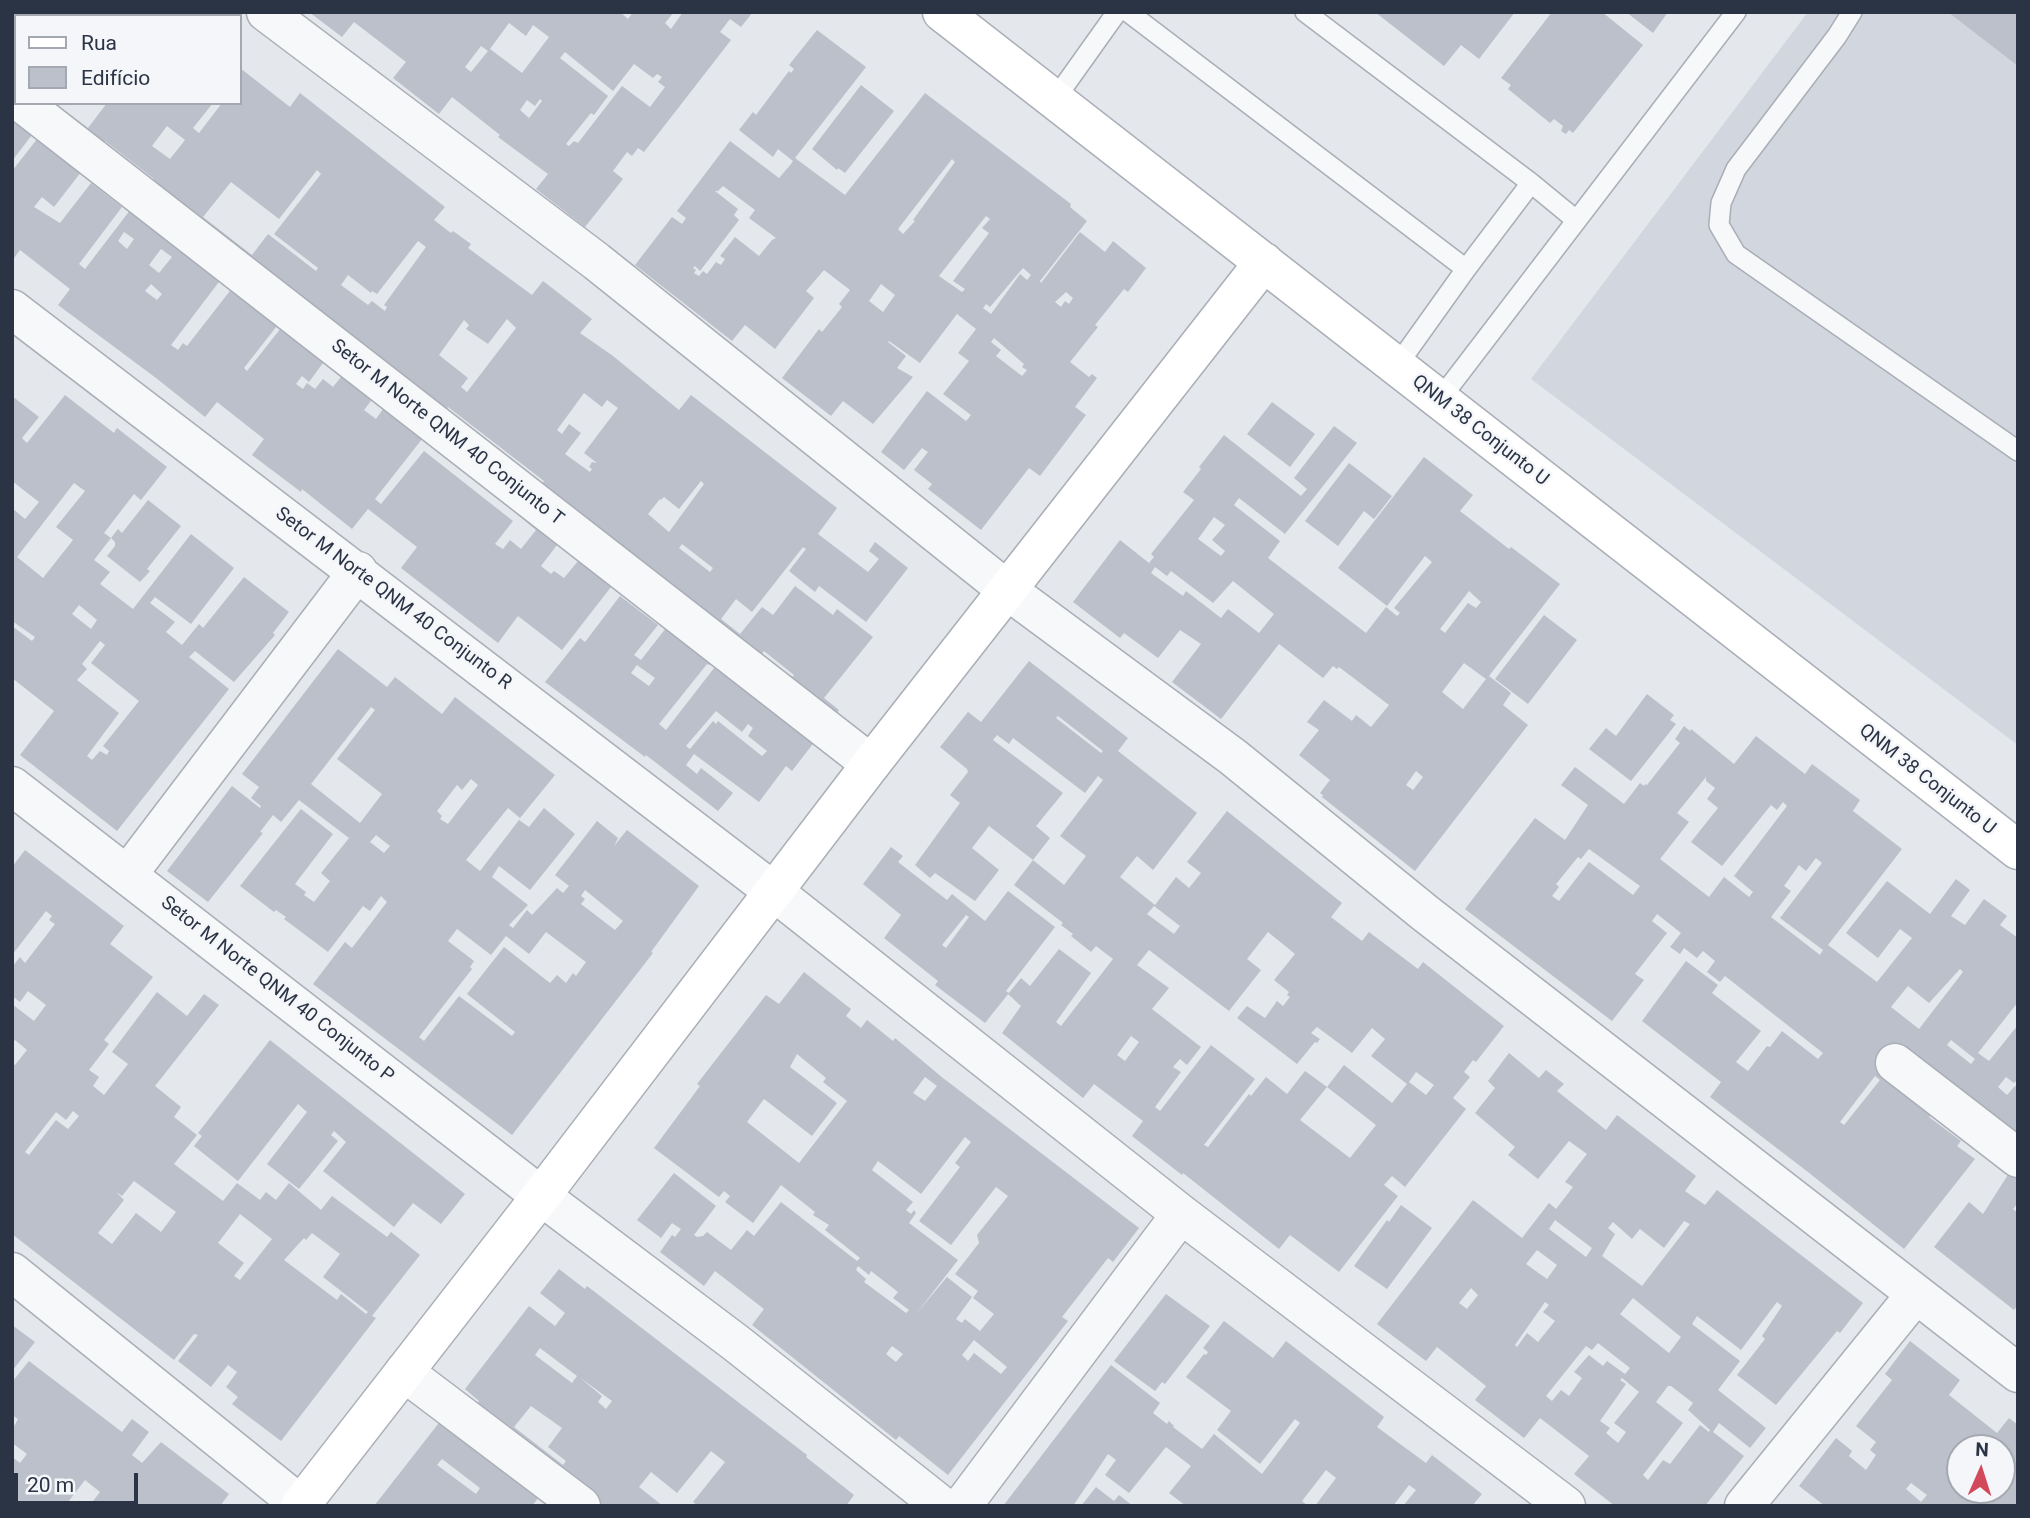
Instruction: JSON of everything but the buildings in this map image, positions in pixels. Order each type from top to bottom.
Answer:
[{"type":"street","points":[[266,12],[596,261],[1007,590],[1233,757],[1425,913],[2018,1373]]},
{"type":"street","name":"QNM 38 Conjunto U","points":[[942,12],[2018,850]]},
{"type":"street","name":"Setor M Norte QNM 40 Conjunto T","points":[[25,105],[872,764]]},
{"type":"street","points":[[12,1272],[301,1505],[773,891],[1264,262]]},
{"type":"street","name":"Setor M Norte QNM 40 Conjunto R","points":[[12,309],[358,571],[773,891],[1181,1213],[1566,1506]]},
{"type":"street","points":[[128,874],[358,571]]},
{"type":"street","name":"Setor M Norte QNM 40 Conjunto P","points":[[12,786],[541,1196],[736,1343],[942,1506]]},
{"type":"street","points":[[1895,1063],[2018,1158]]},
{"type":"street","points":[[962,1506],[1181,1213]]},
{"type":"street","points":[[1744,1506],[1916,1294]]},
{"type":"street","points":[[404,1372],[581,1506]]},
{"type":"lane","points":[[1055,99],[1117,12]]},
{"type":"lane","points":[[1128,12],[1466,269]]},
{"type":"lane","points":[[1304,12],[1576,220]]},
{"type":"lane","points":[[1440,399],[1736,12]]},
{"type":"lane","points":[[1852,12],[1837,36],[1736,169],[1721,204],[1719,225],[1736,254],[2018,451]]},
{"type":"lane","points":[[1396,367],[1531,183]]},
{"type":"shaded area","points":[[1808,12],[2018,12],[2018,745],[1531,379]]}]
